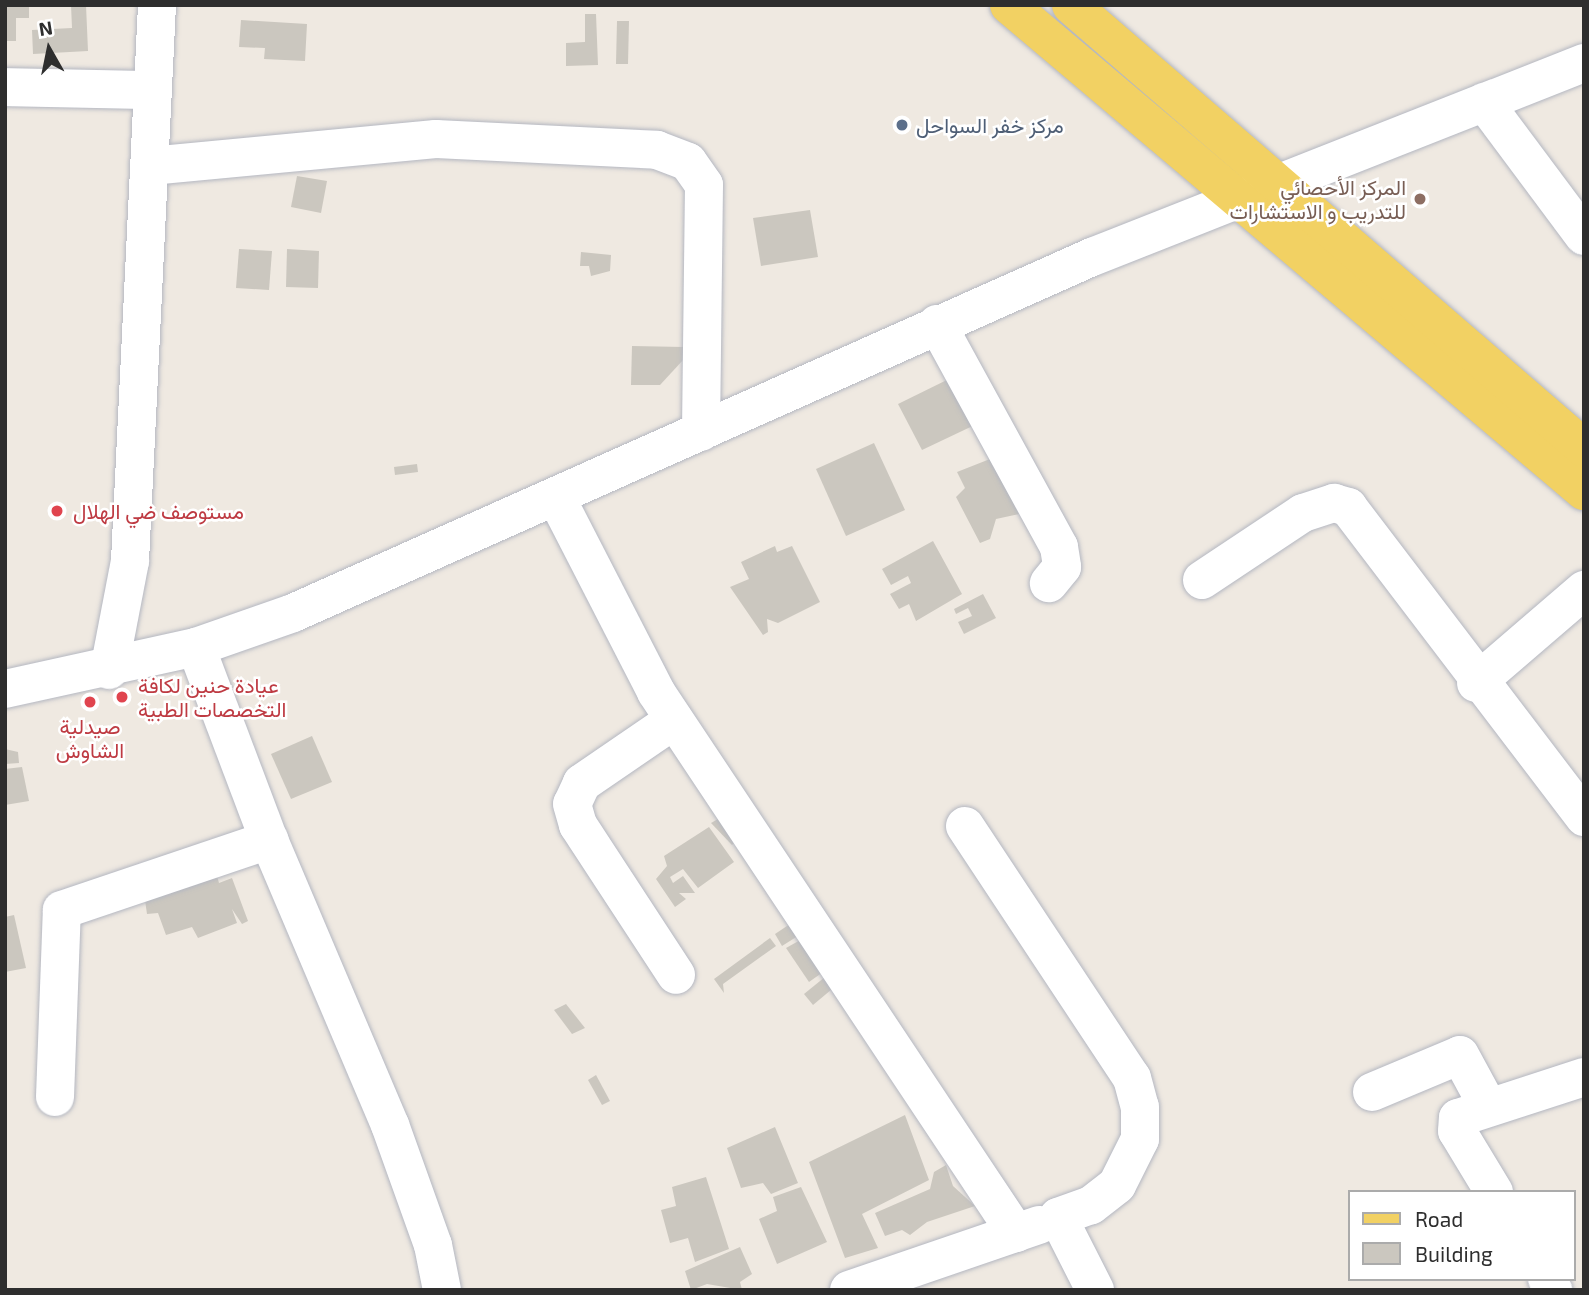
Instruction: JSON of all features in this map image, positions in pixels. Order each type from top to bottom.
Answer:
[{"type":"main road","points":[[1009,5],[1259,194],[1584,448]]},
{"type":"main road","points":[[1071,5],[1259,194],[1584,491]]},
{"type":"street","points":[[109,670],[130,561],[149,166],[150,90],[157,5]]},
{"type":"street","points":[[5,689],[109,670],[196,648],[557,499],[937,324],[1584,63]]},
{"type":"street","points":[[5,87],[150,90]]},
{"type":"street","points":[[1484,102],[1584,236]]},
{"type":"street","points":[[149,166],[436,139],[657,150],[688,162],[704,185],[701,432]]},
{"type":"street","points":[[937,324],[1059,547],[1062,567],[1049,583]]},
{"type":"street","points":[[557,499],[674,720],[1016,1233]]},
{"type":"street","points":[[1202,580],[1303,513],[1334,503],[1348,507],[1476,683],[1584,817]]},
{"type":"street","points":[[1476,683],[1584,590]]},
{"type":"street","points":[[196,648],[269,840],[390,1125],[433,1245],[442,1290]]},
{"type":"street","points":[[674,720],[582,783],[572,804],[578,825],[676,975]]},
{"type":"street","points":[[849,1290],[1091,1205],[1117,1185],[1140,1139],[1140,1107],[1132,1078],[965,826]]},
{"type":"street","points":[[55,1097],[62,910],[269,840]]},
{"type":"street","points":[[1372,1092],[1460,1055],[1487,1105]]},
{"type":"street","points":[[1493,1190],[1456,1124],[1487,1105],[1584,1077]]},
{"type":"street","points":[[1058,1217],[1095,1290]]},
{"type":"building","points":[[5,5],[29,5],[29,18],[16,18],[16,41],[5,41]]},
{"type":"building","points":[[71,5],[86,5],[88,51],[33,54],[32,30],[72,28]]},
{"type":"building","points":[[585,14],[596,14],[598,65],[566,66],[566,43],[585,42]]},
{"type":"building","points":[[241,20],[307,24],[305,61],[264,59],[265,48],[239,47]]},
{"type":"building","points":[[617,21],[629,21],[628,64],[616,64]]},
{"type":"building","points":[[297,176],[327,181],[321,213],[291,207]]},
{"type":"building","points":[[810,210],[818,257],[761,266],[753,218]]},
{"type":"building","points":[[239,249],[272,251],[269,290],[236,288]]},
{"type":"building","points":[[287,249],[319,251],[318,288],[286,287]]},
{"type":"building","points":[[581,252],[611,255],[610,271],[591,276],[589,266],[580,266]]},
{"type":"building","points":[[632,346],[684,347],[684,359],[660,385],[631,385]]},
{"type":"building","points":[[957,375],[981,422],[922,450],[898,404]]},
{"type":"building","points":[[874,443],[905,510],[846,536],[816,469]]},
{"type":"building","points":[[990,459],[1019,514],[996,519],[990,539],[980,543],[956,497],[965,488],[957,472]]},
{"type":"building","points":[[417,464],[418,472],[395,475],[394,467]]},
{"type":"building","points":[[933,541],[962,594],[916,621],[909,604],[899,609],[890,594],[911,583],[908,576],[891,585],[882,569]]},
{"type":"building","points":[[775,546],[777,552],[792,546],[820,602],[778,623],[767,619],[768,632],[763,635],[730,587],[749,579],[741,562]]},
{"type":"building","points":[[983,594],[996,618],[964,634],[958,622],[972,616],[968,608],[956,614],[954,609]]},
{"type":"building","points":[[312,736],[332,782],[291,799],[271,754]]},
{"type":"building","points":[[5,749],[18,752],[19,763],[5,764]]},
{"type":"building","points":[[22,767],[29,801],[5,805],[5,769]]},
{"type":"building","points":[[732,811],[734,843],[732,845],[711,823]]},
{"type":"building","points":[[709,827],[734,862],[698,888],[683,869],[670,877],[673,883],[683,876],[695,893],[679,893],[686,899],[675,907],[656,879],[667,866],[664,856]]},
{"type":"building","points":[[217,876],[219,883],[232,878],[248,921],[242,924],[232,909],[237,923],[198,938],[192,927],[166,935],[158,913],[147,914],[145,900]]},
{"type":"building","points":[[14,915],[26,968],[5,972],[5,917]]},
{"type":"building","points":[[793,922],[801,934],[782,946],[775,934]]},
{"type":"building","points":[[770,938],[776,946],[723,984],[724,993],[714,979]]},
{"type":"building","points":[[804,938],[833,965],[809,982],[786,948]]},
{"type":"building","points":[[836,968],[844,979],[813,1005],[804,994]]},
{"type":"building","points":[[566,1004],[585,1028],[572,1034],[554,1010]]},
{"type":"building","points":[[596,1075],[610,1101],[602,1105],[588,1080]]},
{"type":"building","points":[[905,1115],[929,1180],[862,1214],[878,1248],[845,1258],[809,1162]]},
{"type":"building","points":[[775,1127],[798,1183],[771,1194],[763,1183],[741,1188],[727,1148]]},
{"type":"building","points":[[946,1165],[953,1186],[975,1206],[927,1222],[910,1235],[902,1230],[885,1236],[875,1213],[930,1189],[934,1172]]},
{"type":"building","points":[[706,1177],[729,1249],[695,1262],[688,1238],[670,1243],[661,1210],[676,1206],[672,1187]]},
{"type":"building","points":[[801,1187],[827,1242],[777,1264],[759,1219],[777,1211],[773,1197]]},
{"type":"building","points":[[740,1247],[752,1274],[740,1282],[742,1290],[707,1284],[691,1290],[685,1271]]},
{"type":"place","name":"مركز خفر السواحل","points":[[902,125]]},
{"type":"place","name":"المركز الأحصائي للتدريب و الاستشارات","points":[[1420,199]]},
{"type":"place","name":"مستوصف ضي الهلال","points":[[57,511]]},
{"type":"place","name":"عيادة حنين لكافة التخصصات الطبية","points":[[122,697]]},
{"type":"place","name":"صيدلية الشاوش","points":[[90,702]]}]
